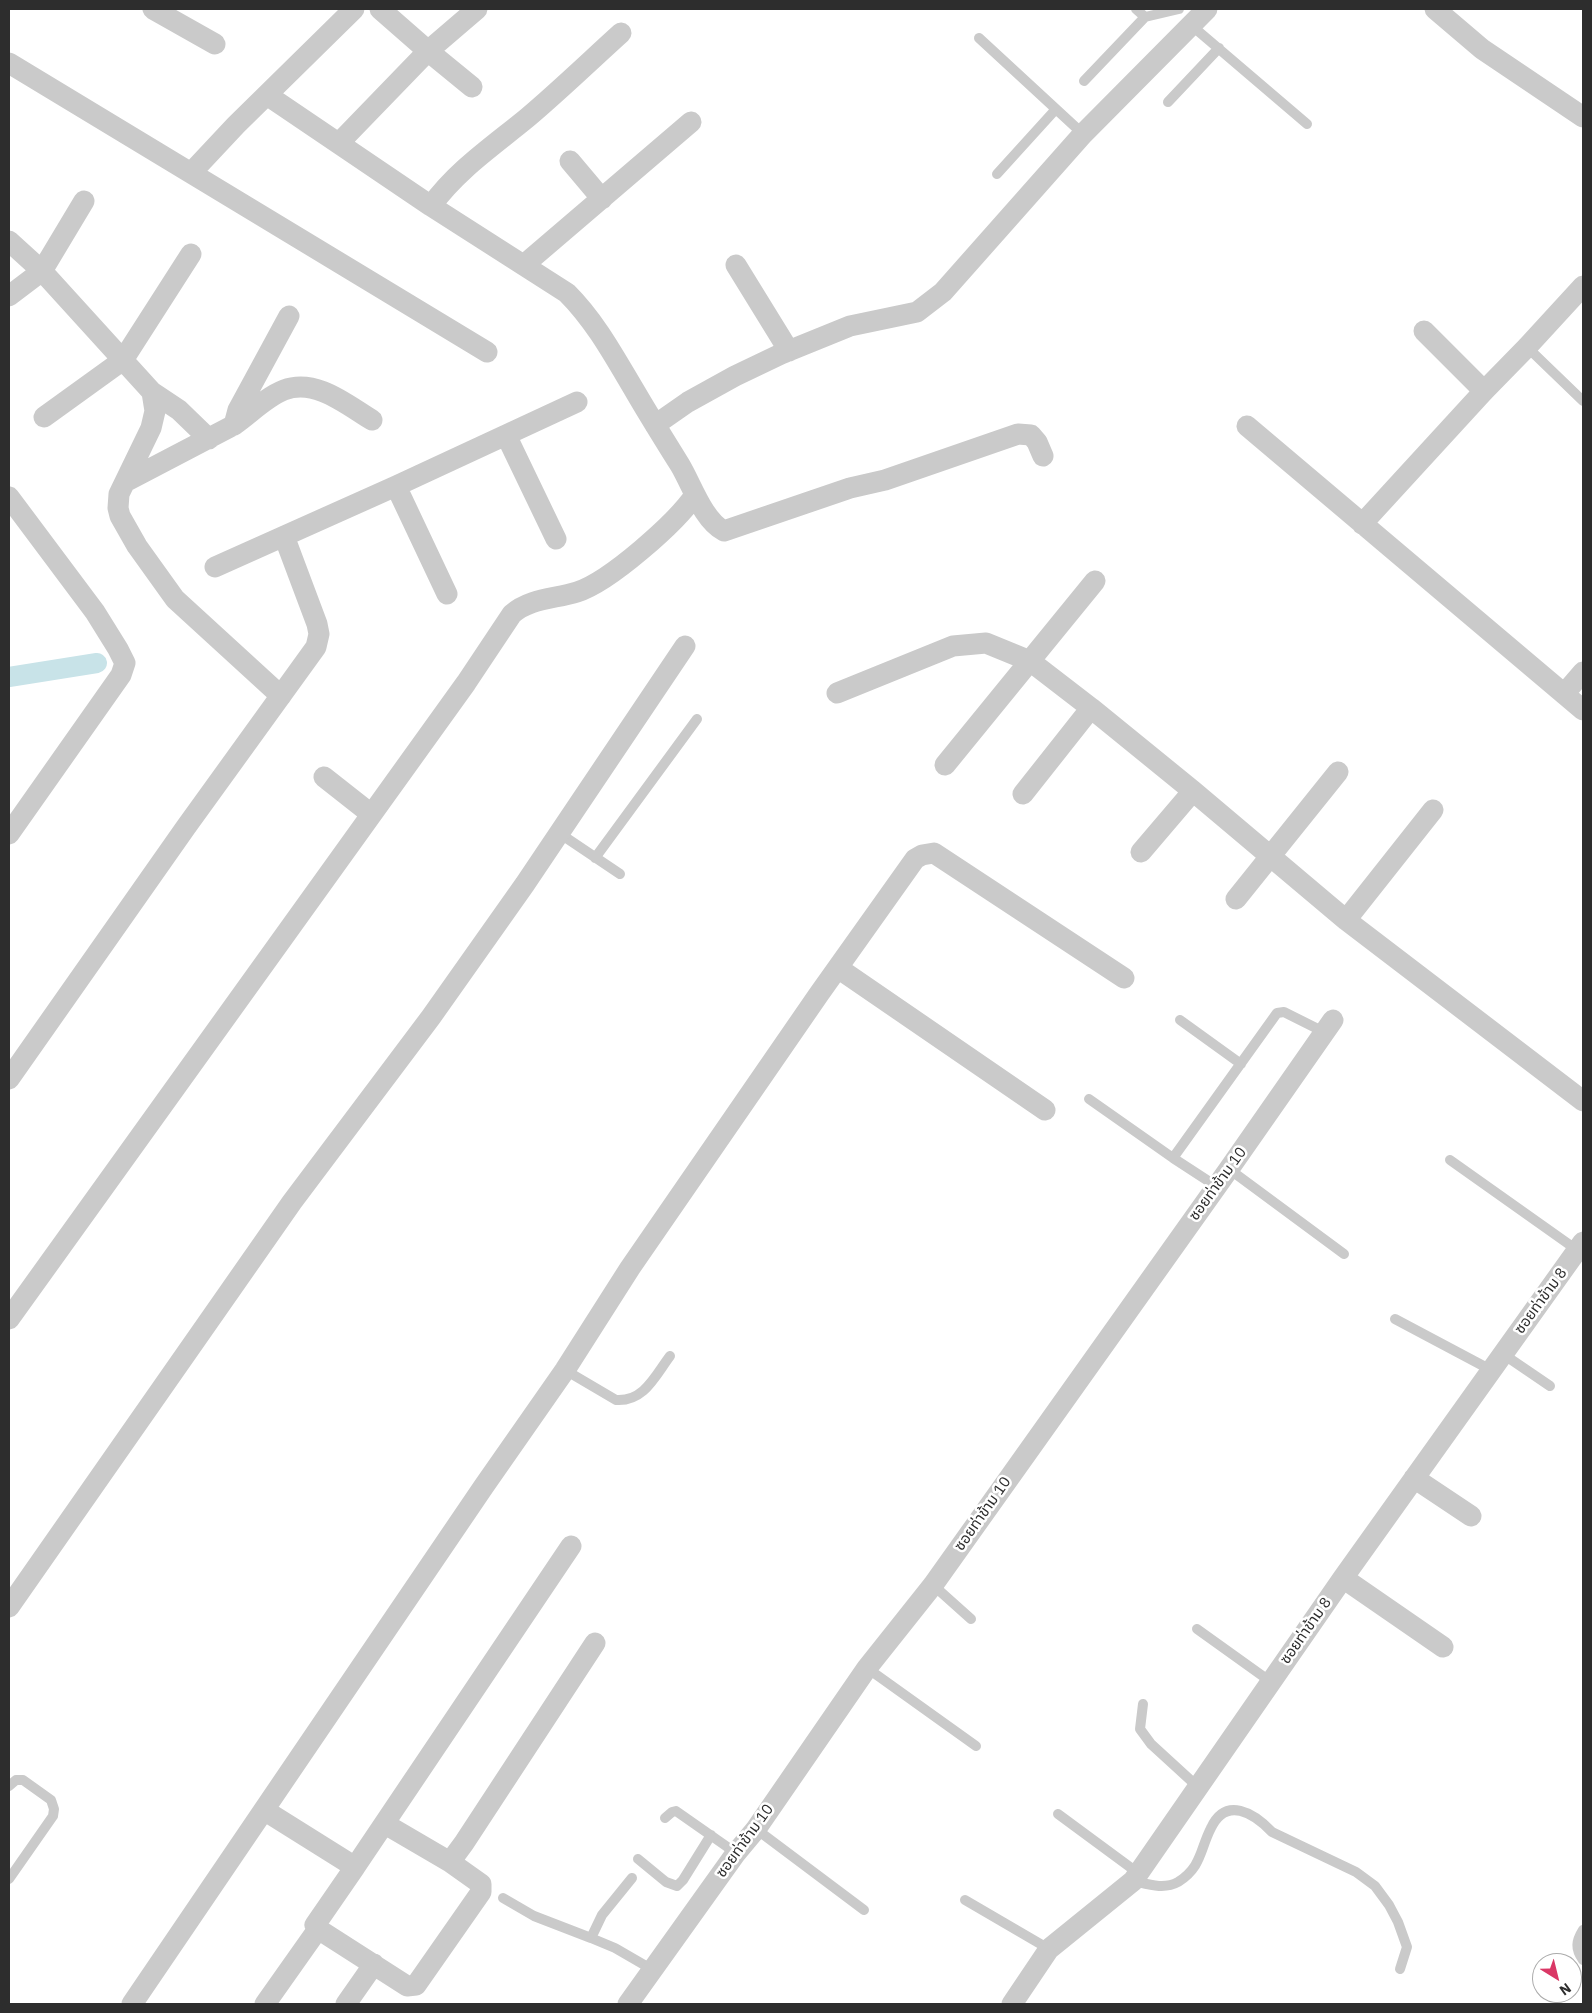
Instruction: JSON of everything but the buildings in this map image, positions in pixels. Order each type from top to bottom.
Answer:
[{"type":"street","points":[[191,173],[354,9]]},
{"type":"street","points":[[380,9],[472,87]]},
{"type":"street","points":[[339,143],[428,51],[477,9]]},
{"type":"street","points":[[1435,9],[1482,49],[1583,117]]},
{"type":"street","points":[[168,12],[216,44]]},
{"type":"street","points":[[655,425],[688,402],[735,376],[789,351],[850,326],[917,312],[928,304],[943,292],[1083,134],[1195,13]]},
{"type":"street","points":[[431,206],[458,174],[528,117],[621,33]]},
{"type":"street","points":[[9,63],[487,352]]},
{"type":"street","points":[[267,95],[431,206],[567,292],[580,306],[604,339],[681,467],[696,496],[714,524],[724,531],[850,488],[885,480],[1018,434],[1031,435],[1037,442],[1043,456]]},
{"type":"street","points":[[525,264],[691,122]]},
{"type":"street","points":[[570,161],[602,198]]},
{"type":"street","points":[[9,296],[42,272],[84,201]]},
{"type":"street","points":[[9,240],[42,272],[152,392],[179,410],[209,439]]},
{"type":"street","points":[[44,417],[123,360],[192,254]]},
{"type":"street","points":[[736,265],[789,351]]},
{"type":"street","points":[[1362,524],[1583,286]]},
{"type":"street","points":[[234,425],[238,410],[289,316]]},
{"type":"street","points":[[1424,331],[1484,391]]},
{"type":"street","points":[[125,482],[234,425],[284,390],[298,386],[313,388],[329,394],[372,420]]},
{"type":"street","points":[[152,392],[155,411],[151,428],[119,494],[118,508],[120,516],[137,546],[175,598],[281,696]]},
{"type":"street","points":[[215,567],[577,402]]},
{"type":"street","points":[[1247,426],[1583,710]]},
{"type":"street","points":[[506,436],[556,539]]},
{"type":"street","points":[[396,486],[447,594]]},
{"type":"street","points":[[9,1319],[466,684],[512,614],[521,607],[578,592],[594,584],[626,562],[676,518],[696,496]]},
{"type":"street","points":[[9,497],[95,612],[118,649],[124,663],[121,675],[9,834]]},
{"type":"street","points":[[9,1079],[186,827],[316,647],[319,634],[317,624],[284,536]]},
{"type":"street","points":[[945,764],[1095,581]]},
{"type":"street","points":[[837,693],[953,646],[986,643],[1030,661],[1193,791],[1346,920],[1583,1101]]},
{"type":"street","points":[[9,1607],[292,1202],[432,1017],[685,646]]},
{"type":"street","points":[[1564,694],[1583,672]]},
{"type":"street","points":[[1024,794],[1091,708]]},
{"type":"street","points":[[1236,899],[1338,772]]},
{"type":"street","points":[[324,777],[371,814]]},
{"type":"street","points":[[1141,852],[1193,791]]},
{"type":"street","points":[[1346,920],[1433,810]]},
{"type":"street","points":[[132,2004],[565,1370],[630,1268],[915,859],[930,852],[934,853],[1124,978]]},
{"type":"street","points":[[838,968],[1045,1110]]},
{"type":"street","name":"ซอยท่าข้าม 10","points":[[628,2004],[736,1853],[756,1829],[867,1668],[933,1585],[1229,1169],[1328,1026]]},
{"type":"street","name":"ซอยท่าข้าม 8","points":[[1012,2004],[1049,1949],[1136,1877],[1343,1578],[1497,1362],[1579,1253]]},
{"type":"street","points":[[1414,1478],[1471,1516]]},
{"type":"street","points":[[385,1824],[450,1862],[481,1884],[481,1892],[416,1985],[407,1986],[318,1929],[315,1925],[571,1546]]},
{"type":"street","points":[[1343,1578],[1443,1647]]},
{"type":"street","points":[[450,1862],[595,1643]]},
{"type":"street","points":[[264,1810],[355,1867]]},
{"type":"street","points":[[264,2004],[318,1929]]},
{"type":"street","points":[[346,2004],[374,1964]]},
{"type":"lane","points":[[1136,9],[1145,16],[1195,13],[1219,48],[1307,124]]},
{"type":"lane","points":[[1084,81],[1145,16]]},
{"type":"lane","points":[[979,38],[1083,134]]},
{"type":"lane","points":[[1168,102],[1219,48]]},
{"type":"lane","points":[[997,174],[1056,109]]},
{"type":"lane","points":[[1527,347],[1583,401]]},
{"type":"lane","points":[[595,858],[697,719]]},
{"type":"lane","points":[[559,833],[620,874]]},
{"type":"lane","points":[[1173,1158],[1277,1014],[1284,1012],[1328,1026]]},
{"type":"lane","points":[[1180,1020],[1241,1064]]},
{"type":"lane","points":[[1089,1099],[1216,1186]]},
{"type":"lane","points":[[1450,1160],[1579,1253]]},
{"type":"lane","points":[[1229,1169],[1344,1254]]},
{"type":"lane","points":[[1395,1319],[1550,1386]]},
{"type":"lane","points":[[565,1370],[616,1400],[622,1401],[632,1399],[644,1391],[670,1356]]},
{"type":"lane","points":[[933,1585],[971,1619]]},
{"type":"lane","points":[[1197,1629],[1271,1682]]},
{"type":"lane","points":[[867,1668],[976,1746]]},
{"type":"lane","points":[[1143,1704],[1140,1728],[1151,1744],[1198,1787]]},
{"type":"lane","points":[[9,1786],[16,1780],[24,1780],[51,1800],[54,1810],[53,1816],[9,1879]]},
{"type":"lane","points":[[1058,1814],[1136,1877],[1154,1886],[1178,1882],[1191,1871],[1199,1859],[1210,1828],[1216,1820],[1224,1812],[1238,1809],[1264,1823],[1272,1832],[1356,1872],[1375,1886],[1389,1905],[1398,1922],[1406,1947],[1400,1969]]},
{"type":"lane","points":[[665,1818],[676,1811],[736,1853]]},
{"type":"lane","points":[[756,1829],[864,1910]]},
{"type":"lane","points":[[638,1859],[666,1882],[677,1886],[683,1880],[711,1835]]},
{"type":"lane","points":[[591,1938],[602,1915],[632,1878]]},
{"type":"lane","points":[[503,1898],[534,1916],[615,1948],[653,1970]]},
{"type":"lane","points":[[965,1900],[1049,1949]]},
{"type":"lane","points":[[1583,1930],[1577,1940],[1577,1951],[1583,1960]]},
{"type":"waterway","points":[[9,677],[97,663]]}]
